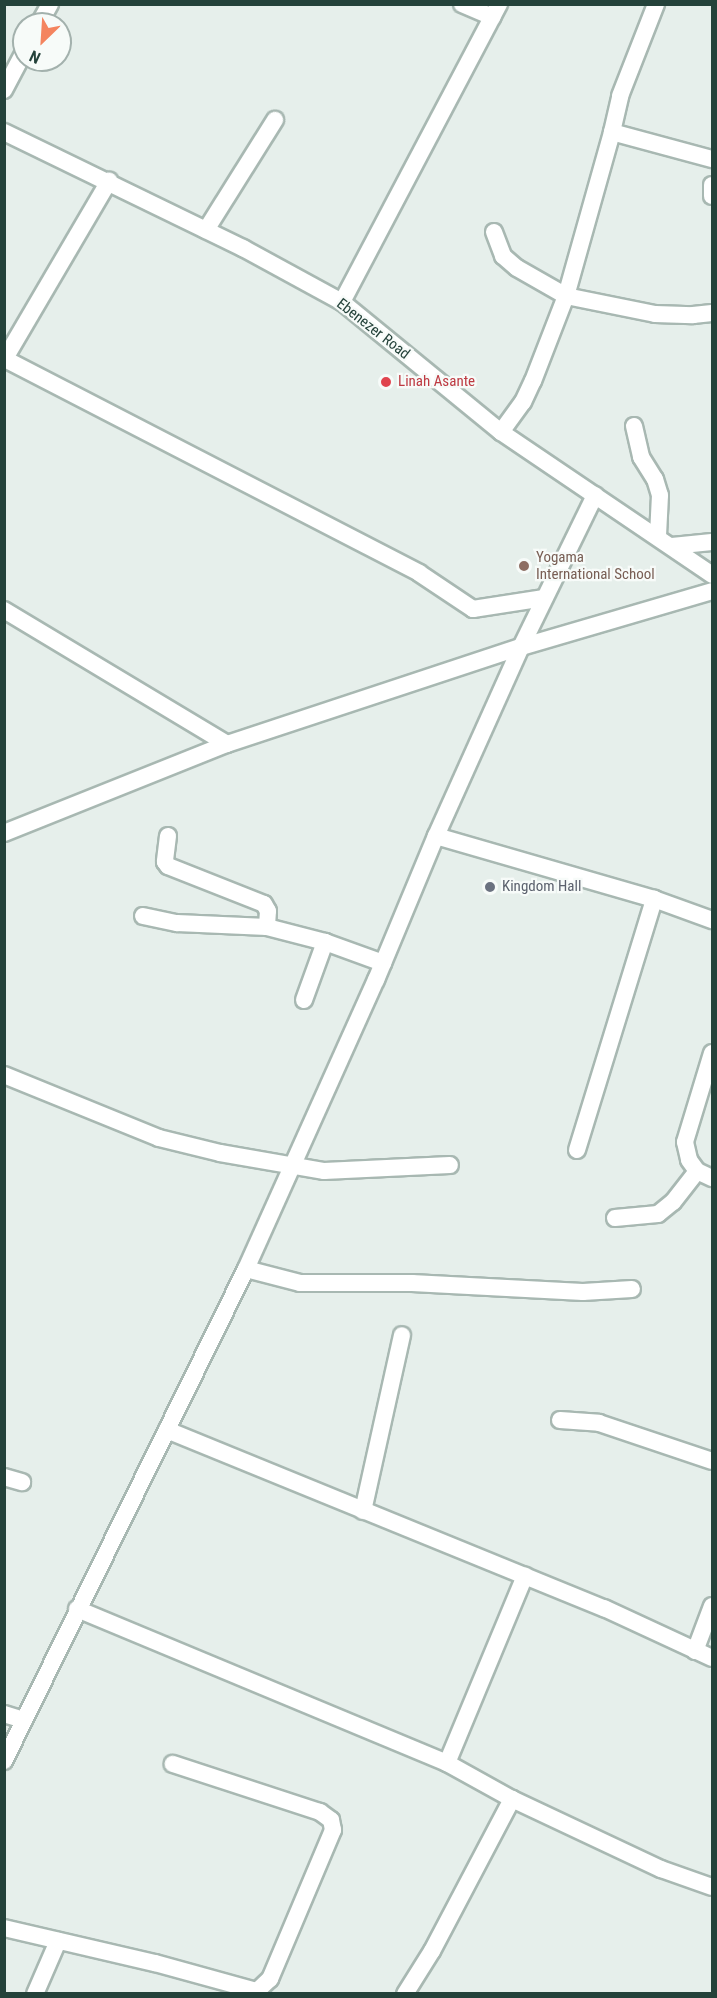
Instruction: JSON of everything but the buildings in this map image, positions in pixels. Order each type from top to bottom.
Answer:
[{"type":"street","points":[[342,302],[495,11],[462,4]]},
{"type":"street","points":[[501,432],[523,402],[566,296],[620,96],[656,4]]},
{"type":"street","points":[[4,90],[13,72]]},
{"type":"street","points":[[206,230],[275,120]]},
{"type":"street","name":"Ebenezer Road","points":[[4,132],[109,181],[342,302],[501,432],[712,575]]},
{"type":"street","points":[[612,132],[712,159]]},
{"type":"street","points":[[109,181],[5,359],[419,573],[473,609],[544,598]]},
{"type":"street","points":[[712,185],[712,196]]},
{"type":"street","points":[[494,232],[503,256],[517,268],[566,296],[655,314],[712,313]]},
{"type":"street","points":[[634,426],[641,457],[655,479],[660,495],[665,541],[712,542]]},
{"type":"street","points":[[4,1761],[246,1269],[521,647],[595,495]]},
{"type":"street","points":[[4,833],[227,744],[521,647],[623,615],[712,591]]},
{"type":"street","points":[[4,610],[227,744]]},
{"type":"street","points":[[168,836],[165,862],[168,866],[264,904],[268,911],[267,927]]},
{"type":"street","points":[[436,836],[654,899],[712,920]]},
{"type":"street","points":[[577,1150],[654,899]]},
{"type":"street","points":[[143,916],[177,922],[267,927],[325,942],[383,963]]},
{"type":"street","points":[[304,1000],[325,942]]},
{"type":"street","points":[[615,1218],[658,1214],[705,1175],[689,1160],[685,1142],[712,1053]]},
{"type":"street","points":[[4,1075],[176,1144],[324,1171],[450,1165]]},
{"type":"street","points":[[246,1269],[300,1283],[412,1282],[582,1292],[632,1289]]},
{"type":"street","points":[[363,1511],[402,1335]]},
{"type":"street","points":[[560,1420],[599,1423],[712,1461]]},
{"type":"street","points":[[166,1430],[604,1608],[712,1658]]},
{"type":"street","points":[[4,1477],[22,1482]]},
{"type":"street","points":[[447,1763],[525,1576]]},
{"type":"street","points":[[695,1651],[712,1606]]},
{"type":"street","points":[[77,1610],[447,1763],[512,1799],[661,1869],[712,1887]]},
{"type":"street","points":[[4,1714],[24,1720]]},
{"type":"street","points":[[4,1928],[155,1963],[256,1992],[270,1980],[333,1830],[331,1820],[320,1812],[173,1764]]},
{"type":"street","points":[[405,1994],[432,1951],[512,1799]]},
{"type":"street","points":[[34,1994],[58,1941]]},
{"type":"place","name":"Linah Asante","points":[[386,382]]},
{"type":"place","name":"Yogama International School","points":[[524,566]]},
{"type":"place","name":"Kingdom Hall","points":[[490,887]]}]
